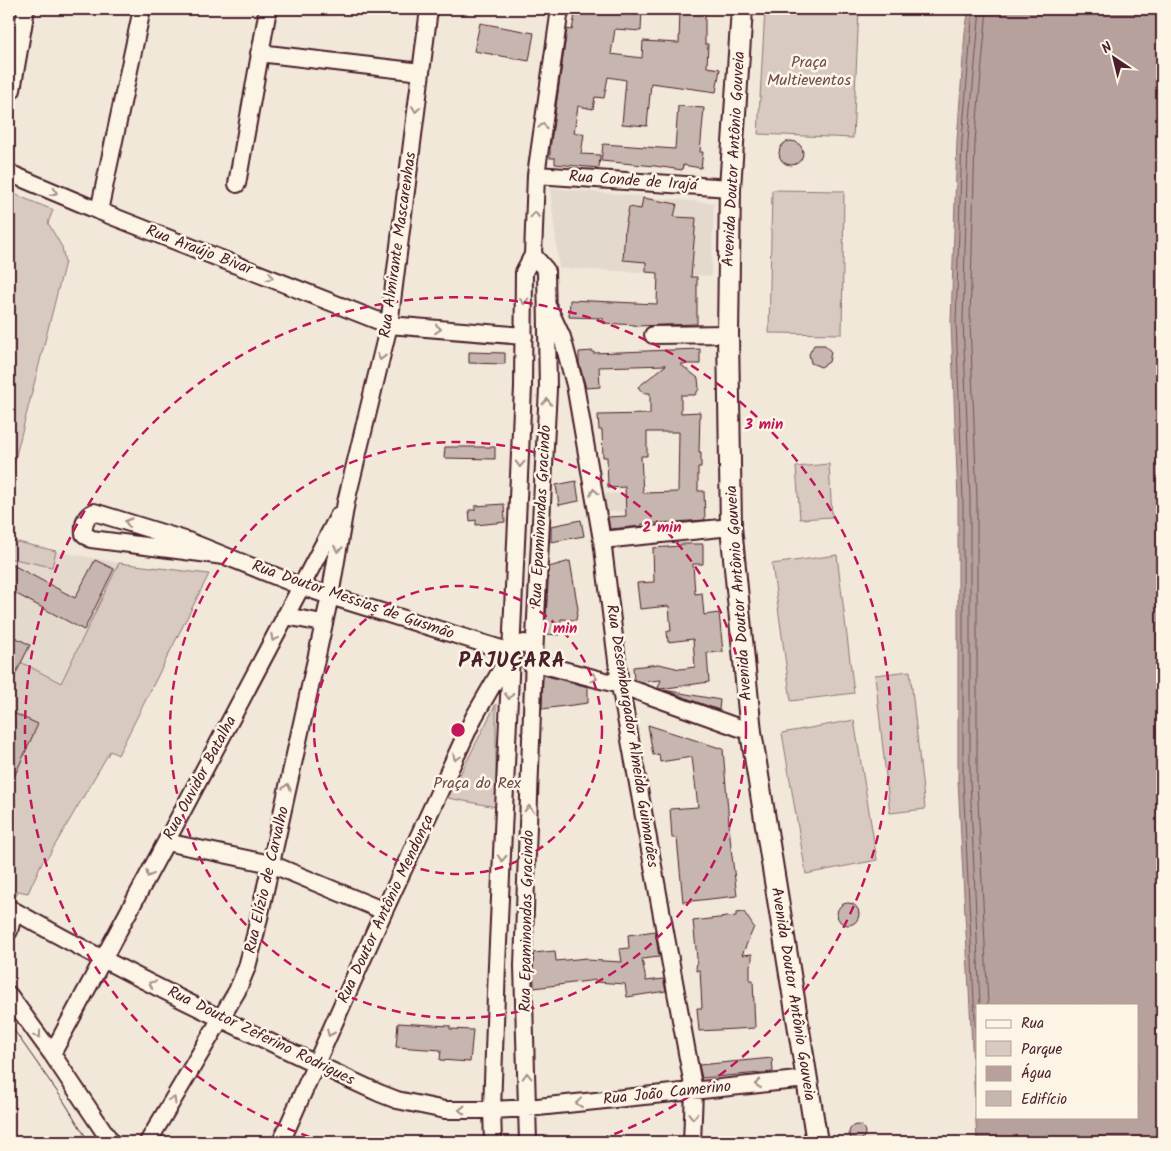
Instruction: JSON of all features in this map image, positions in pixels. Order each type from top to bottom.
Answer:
[{"type":"main road","name":"Avenida Doutor Antônio Gouveia","points":[[742,9],[730,188],[728,334],[731,527],[751,732],[817,1142]]},
{"type":"street","points":[[12,90],[26,9]]},
{"type":"street","points":[[99,211],[142,9]]},
{"type":"street","points":[[237,184],[268,9]]},
{"type":"street","name":"Rua Almirante Mascarenhas","points":[[330,596],[346,502],[389,325],[428,9]]},
{"type":"street","name":"Rua Epaminondas Gracindo","points":[[493,1142],[492,1110],[497,965],[524,336],[524,272],[533,255],[536,175],[560,9]]},
{"type":"street","points":[[259,53],[421,72]]},
{"type":"street","name":"Rua Araújo Bivar","points":[[9,173],[99,211],[389,325],[524,336]]},
{"type":"street","name":"Rua Conde de Irajá","points":[[536,175],[730,188]]},
{"type":"street","name":"Rua Epaminondas Gracindo","points":[[528,1142],[523,966],[534,656],[548,389],[546,270],[533,255]]},
{"type":"street","name":"Rua Desembargador Almeida Guimarães","points":[[547,304],[562,337],[569,359],[602,540],[620,685],[694,1090],[692,1142]]},
{"type":"street","points":[[653,335],[728,334]]},
{"type":"street","name":"Rua Ouvidor Batalha","points":[[52,1054],[346,502]]},
{"type":"street","points":[[602,540],[731,527]]},
{"type":"street","name":"Rua Doutor Messias de Gusmão","points":[[157,540],[224,556],[300,586],[511,652]]},
{"type":"street","name":"Rua Elízio de Carvalho","points":[[148,1142],[222,1019],[247,967],[330,596]]},
{"type":"street","points":[[285,616],[323,623]]},
{"type":"street","points":[[511,652],[514,662],[520,666],[529,664],[534,656],[544,665],[620,685],[751,732]]},
{"type":"street","name":"Rua Doutor Antônio Mendonça","points":[[281,1142],[384,911],[474,717],[511,652]]},
{"type":"street","points":[[166,842],[271,864],[384,911]]},
{"type":"street","points":[[9,931],[11,910]]},
{"type":"street","name":"Rua Doutor Zeferino Rodrigues","points":[[11,910],[102,959],[222,1019],[397,1100],[446,1110],[528,1108]]},
{"type":"street","points":[[497,965],[523,966]]},
{"type":"street","points":[[9,995],[52,1054],[111,1142]]},
{"type":"street","name":"Rua João Camerino","points":[[528,1108],[807,1079]]},
{"type":"shaded area","points":[[550,188],[714,203],[711,276],[559,268]]},
{"type":"shaded area","points":[[704,491],[705,508],[602,512],[602,494]]},
{"type":"shaded area","points":[[56,551],[119,563],[61,683],[9,656],[9,558],[52,567]]},
{"type":"green space","name":"Praça Multieventos","points":[[765,9],[859,9],[853,138],[758,134]]},
{"type":"green space","points":[[772,190],[844,191],[842,334],[769,333]]},
{"type":"green space","points":[[9,192],[53,210],[48,223],[62,247],[65,262],[9,483]]},
{"type":"green space","points":[[829,464],[832,517],[800,519],[796,467]]},
{"type":"green space","points":[[9,540],[56,551],[52,567],[9,558]]},
{"type":"green space","points":[[837,555],[854,693],[791,701],[772,564]]},
{"type":"green space","points":[[119,563],[209,574],[118,755],[110,751],[48,857],[42,862],[28,893],[18,891],[11,907],[9,906],[9,656],[61,683]]},
{"type":"green space","points":[[910,671],[925,809],[890,813],[875,675]]},
{"type":"green space","name":"Praça do Rex","points":[[496,704],[496,807],[448,798]]},
{"type":"green space","points":[[854,720],[877,860],[806,874],[782,733]]},
{"type":"water","points":[[969,9],[1162,9],[1162,1142],[977,1142],[958,780],[958,500],[951,322],[957,140],[965,32]]},
{"type":"building","points":[[576,9],[642,9],[641,31],[615,29],[611,54],[642,58],[643,41],[679,43],[680,9],[705,9],[705,44],[708,44],[707,67],[720,69],[716,92],[651,83],[647,126],[622,124],[626,80],[608,77],[604,98],[595,97],[593,109],[578,106],[574,133],[584,134],[581,154],[600,155],[599,168],[555,164],[555,158],[550,158],[550,149],[567,29],[572,30]]},
{"type":"building","points":[[480,23],[534,33],[529,61],[474,51]]},
{"type":"building","points":[[678,106],[704,108],[700,152],[703,152],[701,168],[683,165],[682,170],[601,161],[603,144],[675,149]]},
{"type":"building","points":[[791,141],[796,142],[802,148],[802,158],[796,164],[791,165],[786,164],[780,158],[779,153],[780,148],[786,142]]},
{"type":"building","points":[[643,198],[677,204],[674,217],[696,218],[691,277],[697,277],[697,324],[635,326],[603,323],[603,318],[569,317],[570,300],[657,304],[658,273],[646,272],[646,262],[623,260],[625,228],[629,207],[641,209]]},
{"type":"building","points":[[814,345],[825,345],[831,352],[829,362],[821,367],[811,363],[809,354]]},
{"type":"building","points":[[700,349],[700,364],[680,364],[698,378],[699,389],[695,395],[681,395],[681,413],[700,412],[699,452],[701,452],[701,467],[698,467],[698,491],[704,491],[705,520],[642,524],[642,526],[610,529],[608,517],[626,516],[625,487],[608,488],[607,457],[603,457],[602,430],[599,430],[598,415],[650,414],[650,393],[643,393],[638,387],[666,365],[599,367],[600,387],[586,388],[579,363],[579,352],[593,351],[593,353]],"holes":[[[647,432],[679,432],[678,492],[643,493],[641,456],[647,456]]]},
{"type":"building","points":[[469,352],[505,353],[505,364],[469,363]]},
{"type":"building","points":[[445,447],[495,447],[495,459],[444,458]]},
{"type":"building","points":[[576,481],[579,501],[559,505],[556,485]]},
{"type":"building","points":[[504,504],[505,522],[476,525],[476,520],[470,521],[469,510],[475,510],[475,506]]},
{"type":"building","points":[[581,520],[584,536],[551,542],[551,526]]},
{"type":"building","points":[[680,544],[703,544],[703,564],[693,564],[695,594],[702,593],[704,615],[719,613],[723,652],[707,653],[709,682],[660,689],[658,688],[661,680],[642,682],[634,680],[633,667],[659,664],[680,669],[695,667],[693,639],[668,642],[667,631],[671,631],[669,606],[640,609],[637,583],[654,582],[653,548],[680,546]]},
{"type":"building","points":[[95,560],[114,569],[84,630],[9,590],[9,563],[75,598]]},
{"type":"building","points":[[570,561],[578,609],[576,620],[561,619],[560,635],[545,634],[549,567]]},
{"type":"building","points":[[9,634],[30,645],[9,687]]},
{"type":"building","points":[[543,675],[588,687],[588,703],[542,709]]},
{"type":"building","points":[[664,690],[720,700],[719,710]]},
{"type":"building","points":[[9,711],[38,724],[9,788]]},
{"type":"building","points":[[648,725],[723,749],[737,896],[683,902],[677,838],[672,838],[670,809],[698,807],[692,757],[660,762],[659,754],[653,755]]},
{"type":"building","points":[[848,903],[858,910],[859,914],[852,924],[848,925],[838,918],[837,914],[844,904]]},
{"type":"building","points":[[744,912],[754,927],[742,955],[752,954],[750,980],[753,980],[755,1028],[699,1031],[697,1008],[702,1008],[700,970],[696,971],[697,958],[693,921],[736,916],[736,913]]},
{"type":"building","points":[[655,931],[659,957],[642,959],[646,981],[663,979],[666,991],[627,997],[625,984],[596,982],[596,980],[534,988],[533,953],[555,951],[556,961],[587,958],[587,960],[622,962],[620,949],[629,948],[628,935]]},
{"type":"building","points":[[398,1023],[450,1026],[450,1029],[473,1030],[470,1062],[440,1060],[441,1050],[396,1047]]},
{"type":"building","points":[[772,1058],[773,1072],[702,1078],[699,1065]]},
{"type":"building","points":[[854,1125],[860,1125],[865,1130],[863,1139],[854,1141],[849,1136],[849,1130]]},
{"type":"tram line","points":[[9,1023],[63,1100],[89,1142]]},
{"type":"district","name":"PAJUÇARA","points":[[512,661]]}]
